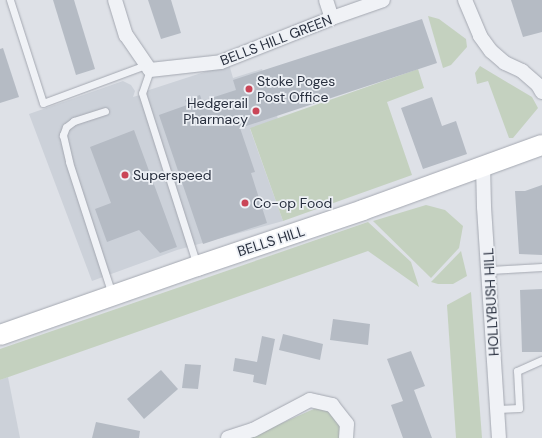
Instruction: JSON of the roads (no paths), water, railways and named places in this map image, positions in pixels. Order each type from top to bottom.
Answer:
[{"type":"main road","name":"BELLS HILL","points":[[0,335],[363,210],[483,165],[542,145]]},
{"type":"street","points":[[115,0],[126,35],[148,68]]},
{"type":"street","points":[[326,0],[332,18]]},
{"type":"street","name":"BELLS HILL GREEN","points":[[148,68],[221,62],[332,18],[383,0]]},
{"type":"street","points":[[465,0],[480,36],[491,51],[505,63],[522,70],[538,85],[542,92]]},
{"type":"street","name":"HOLLYBUSH HILL","points":[[483,165],[484,207],[490,270],[499,438]]},
{"type":"street","points":[[228,438],[253,430],[310,400],[332,405],[347,424],[346,438]]},
{"type":"lane","points":[[10,0],[43,103],[148,68]]},
{"type":"lane","points":[[148,68],[142,93],[197,266]]},
{"type":"lane","points":[[105,111],[74,121],[66,127],[63,135],[69,162],[113,296]]},
{"type":"lane","points":[[490,270],[542,267]]},
{"type":"lane","points":[[498,409],[519,408],[517,371],[542,360]]},
{"type":"place","name":"Stoke Poges Post Office","points":[[249,89]]},
{"type":"place","name":"Hedgerail Pharmacy","points":[[256,111]]},
{"type":"place","name":"Superspeed","points":[[125,175]]},
{"type":"place","name":"Co-op Food","points":[[245,203]]}]
